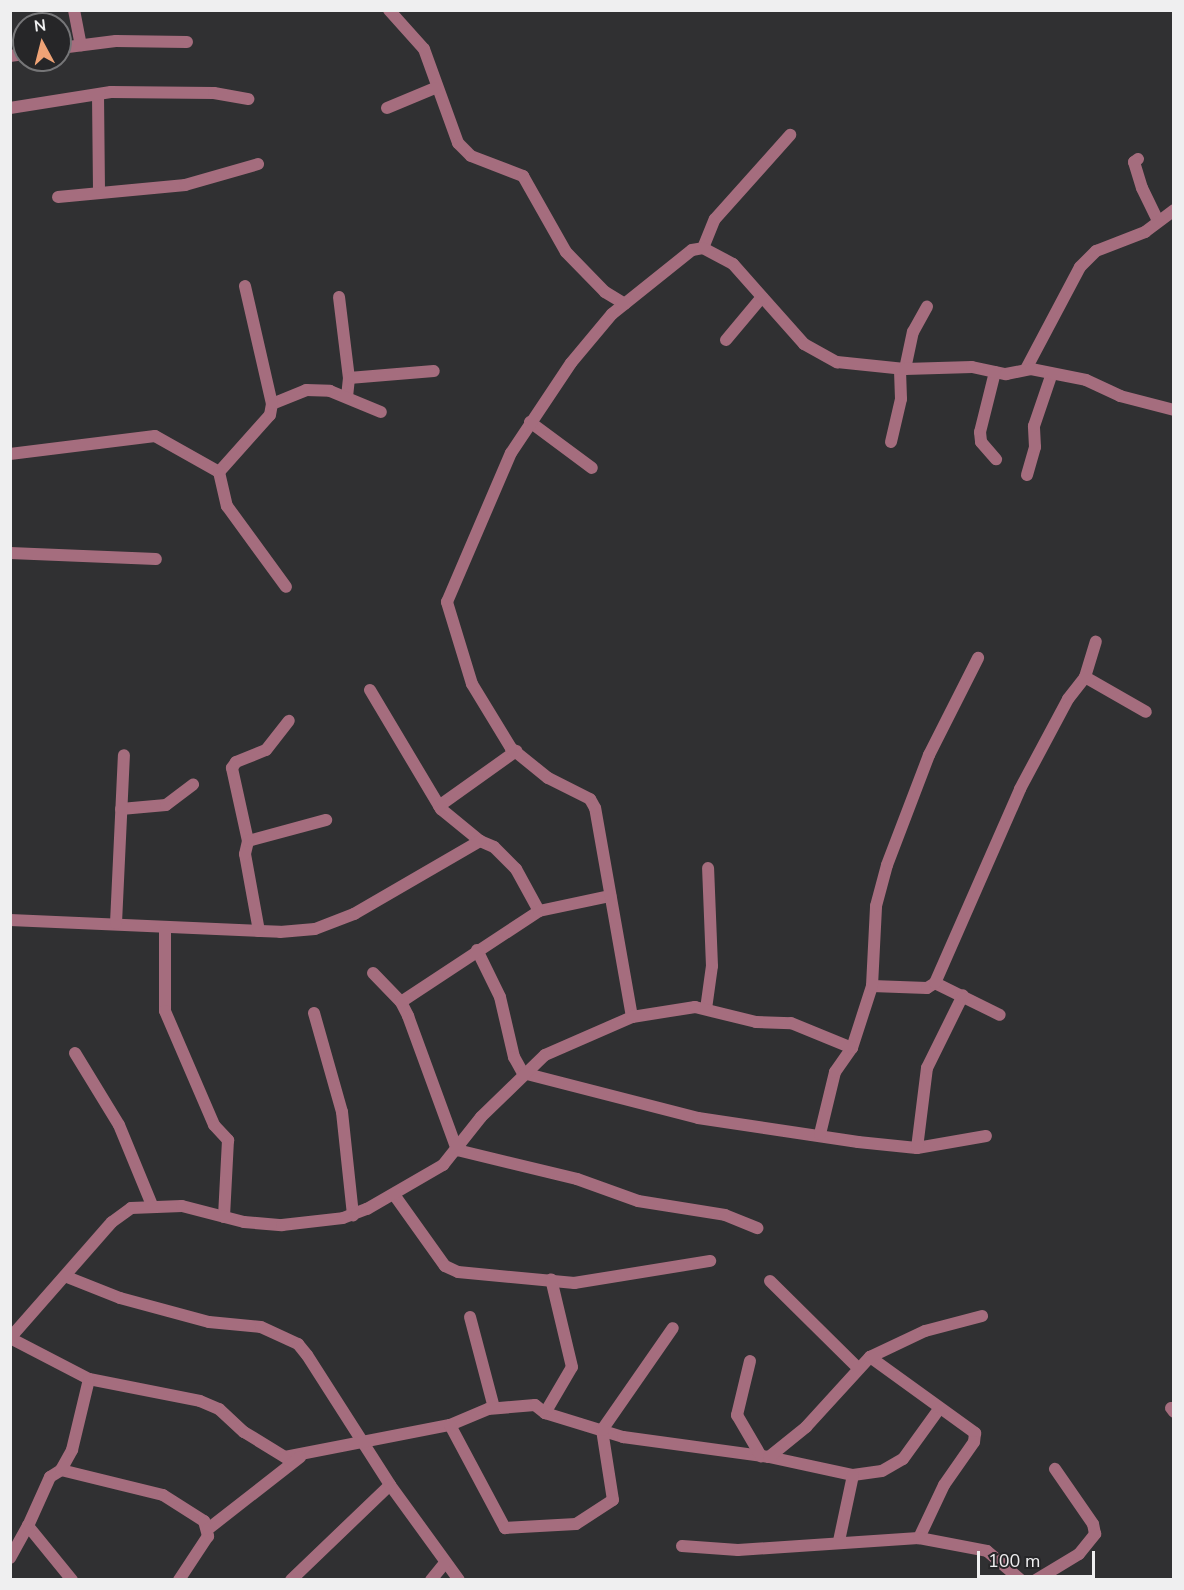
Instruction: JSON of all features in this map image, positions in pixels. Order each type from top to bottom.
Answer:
[{"type":"street","points":[[74,10],[81,45]]},
{"type":"street","points":[[389,10],[424,49],[435,88],[458,143],[471,156],[530,183],[566,252],[625,304]]},
{"type":"street","points":[[72,46],[187,42]]},
{"type":"street","points":[[387,108],[435,88]]},
{"type":"street","points":[[10,108],[98,95],[214,93],[248,99]]},
{"type":"street","points":[[98,95],[99,191]]},
{"type":"street","points":[[703,248],[715,219],[790,135]]},
{"type":"street","points":[[1138,159],[1134,162],[1142,188],[1156,219]]},
{"type":"street","points":[[58,197],[99,191],[185,185],[258,164]]},
{"type":"street","points":[[1026,369],[1080,267],[1096,251],[1145,232],[1156,219],[1173,210]]},
{"type":"street","points":[[632,1017],[590,799],[549,778],[516,752],[472,684],[447,602],[511,453],[571,363],[625,304],[692,250],[703,248],[733,264],[781,322],[819,355],[837,362],[903,369],[972,367],[995,372],[1026,369],[1051,376],[1086,380],[1120,396],[1173,410]]},
{"type":"street","points":[[219,472],[270,415],[272,404],[245,286]]},
{"type":"street","points":[[339,297],[349,378],[347,396]]},
{"type":"street","points":[[726,340],[762,297]]},
{"type":"street","points":[[891,442],[901,399],[903,369],[913,332],[927,307]]},
{"type":"street","points":[[349,378],[434,371]]},
{"type":"street","points":[[995,372],[980,432],[987,451],[996,459]]},
{"type":"street","points":[[1027,475],[1035,447],[1034,426],[1051,376]]},
{"type":"street","points":[[272,404],[306,390],[347,396],[381,412]]},
{"type":"street","points":[[530,422],[592,468]]},
{"type":"street","points":[[10,454],[155,436],[219,472],[227,506],[286,587]]},
{"type":"street","points":[[10,554],[156,559]]},
{"type":"street","points":[[872,986],[927,988],[935,983],[1020,789],[1068,699],[1085,677],[1096,642]]},
{"type":"street","points":[[820,1134],[835,1072],[852,1048],[872,986],[876,906],[887,865],[929,755],[978,658]]},
{"type":"street","points":[[1085,677],[1146,712]]},
{"type":"street","points":[[370,690],[440,806],[480,841],[494,847],[516,869],[539,911]]},
{"type":"street","points":[[259,931],[246,854],[248,841],[232,768],[236,762],[266,750],[289,720]]},
{"type":"street","points":[[440,806],[516,752]]},
{"type":"street","points":[[116,923],[124,755]]},
{"type":"street","points":[[121,808],[159,807],[193,785]]},
{"type":"street","points":[[248,841],[326,820]]},
{"type":"street","points":[[10,920],[259,931],[332,925],[480,841]]},
{"type":"street","points":[[706,1009],[712,966],[708,868]]},
{"type":"street","points":[[401,1002],[539,911],[610,896]]},
{"type":"street","points":[[165,928],[165,1011],[214,1125],[228,1140],[224,1217]]},
{"type":"street","points":[[477,950],[500,997],[514,1057],[523,1072],[698,1118],[917,1148],[986,1136]]},
{"type":"street","points":[[373,974],[401,1002],[458,1150]]},
{"type":"street","points":[[935,983],[1000,1015]]},
{"type":"street","points":[[917,1148],[927,1068],[963,995]]},
{"type":"street","points":[[852,1048],[790,1023],[756,1022],[706,1009],[676,1008],[632,1017],[545,1055],[523,1072],[458,1150],[428,1177],[395,1196],[353,1215],[282,1225],[224,1217],[182,1206],[152,1205],[120,1215],[67,1277],[10,1338],[88,1379],[200,1401],[219,1409],[276,1456],[300,1457],[364,1439],[450,1425],[494,1408],[536,1405],[545,1413],[640,1440],[765,1456],[853,1474],[882,1471],[903,1459],[939,1409]]},
{"type":"street","points":[[314,1013],[342,1112],[353,1215]]},
{"type":"street","points":[[75,1053],[119,1125],[152,1205]]},
{"type":"street","points":[[458,1150],[577,1179],[638,1201],[725,1215],[759,1228]]},
{"type":"street","points":[[395,1196],[449,1270],[597,1281],[669,1264],[710,1261]]},
{"type":"street","points":[[67,1277],[188,1317],[225,1326],[249,1324],[298,1344],[364,1439],[390,1485],[444,1563],[459,1580]]},
{"type":"street","points":[[545,1413],[572,1367],[551,1279]]},
{"type":"street","points":[[770,1281],[857,1368]]},
{"type":"street","points":[[765,1456],[806,1426],[857,1368],[870,1358],[925,1331],[982,1316]]},
{"type":"street","points":[[470,1317],[494,1408]]},
{"type":"street","points":[[450,1425],[500,1522],[514,1530],[576,1524],[609,1507],[614,1494],[601,1446],[602,1430],[673,1328]]},
{"type":"street","points":[[870,1358],[939,1409],[969,1425],[974,1442],[940,1493],[920,1538]]},
{"type":"street","points":[[750,1361],[737,1415],[765,1456]]},
{"type":"street","points":[[10,1558],[50,1478],[61,1470],[72,1450],[88,1379]]},
{"type":"street","points":[[179,1580],[208,1529],[300,1457]]},
{"type":"street","points":[[1036,1580],[1079,1554],[1095,1534],[1093,1524],[1055,1469]]},
{"type":"street","points":[[61,1470],[163,1495],[195,1514],[208,1529]]},
{"type":"street","points":[[839,1541],[853,1474]]},
{"type":"street","points":[[291,1580],[390,1485]]},
{"type":"street","points":[[28,1526],[72,1580]]},
{"type":"street","points":[[682,1546],[738,1550],[839,1541],[920,1538],[987,1551],[1021,1580]]},
{"type":"street","points":[[431,1580],[444,1563]]}]
